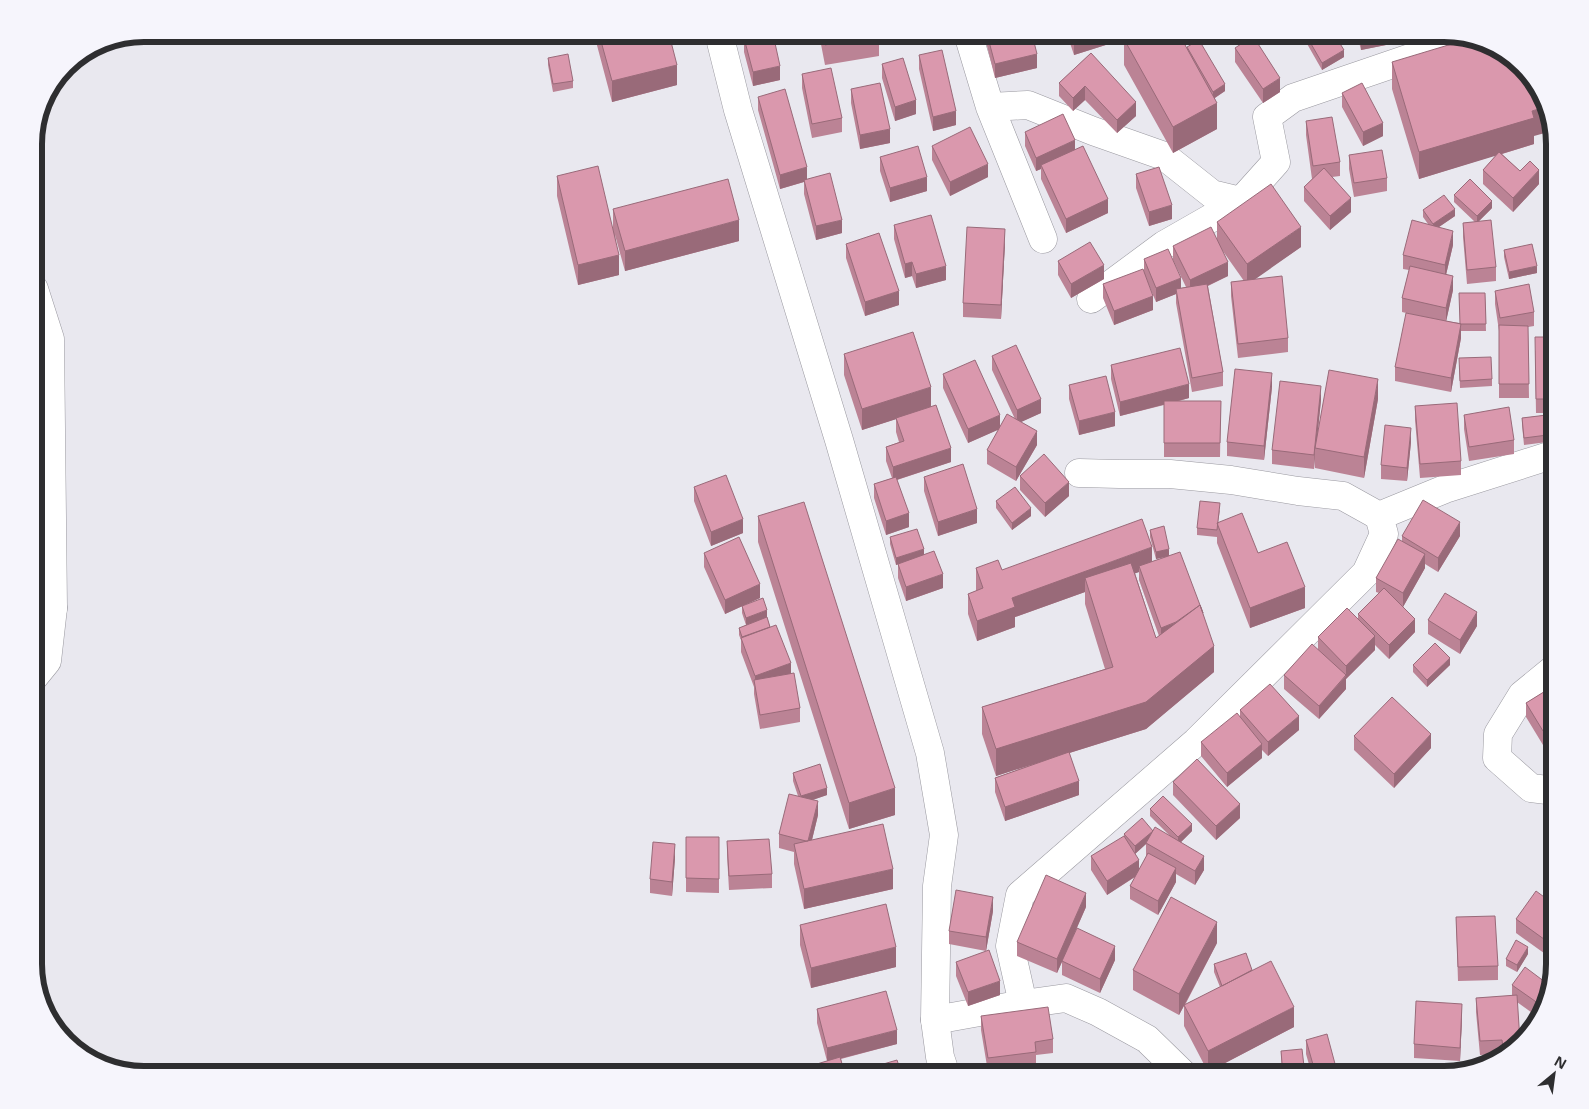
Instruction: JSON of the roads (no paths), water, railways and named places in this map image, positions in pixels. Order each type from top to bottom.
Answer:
[{"type":"main road","points":[[721,42],[738,110],[839,440],[930,753],[944,835],[937,886],[934,1020],[943,1066]]},
{"type":"main road","points":[[970,42],[990,107],[1043,238]]},
{"type":"main road","points":[[1091,298],[1164,245],[1241,201],[1276,162],[1267,117],[1293,98],[1422,44],[1442,42]]},
{"type":"main road","points":[[990,107],[1028,105],[1092,131],[1164,156],[1212,194],[1241,201]]},
{"type":"main road","points":[[43,317],[50,339],[53,608],[47,662],[43,667]]},
{"type":"main road","points":[[1380,516],[1445,489],[1546,457]]},
{"type":"main road","points":[[1024,1004],[1010,946],[1020,895],[1196,742],[1366,573],[1384,534],[1380,516],[1343,496],[1231,480],[1170,474],[1079,473]]},
{"type":"main road","points":[[43,594],[53,608]]},
{"type":"main road","points":[[1546,675],[1522,694],[1498,734],[1497,758],[1531,788],[1546,790]]},
{"type":"main road","points":[[934,1020],[1066,998],[1098,1012],[1147,1039],[1175,1066]]}]
